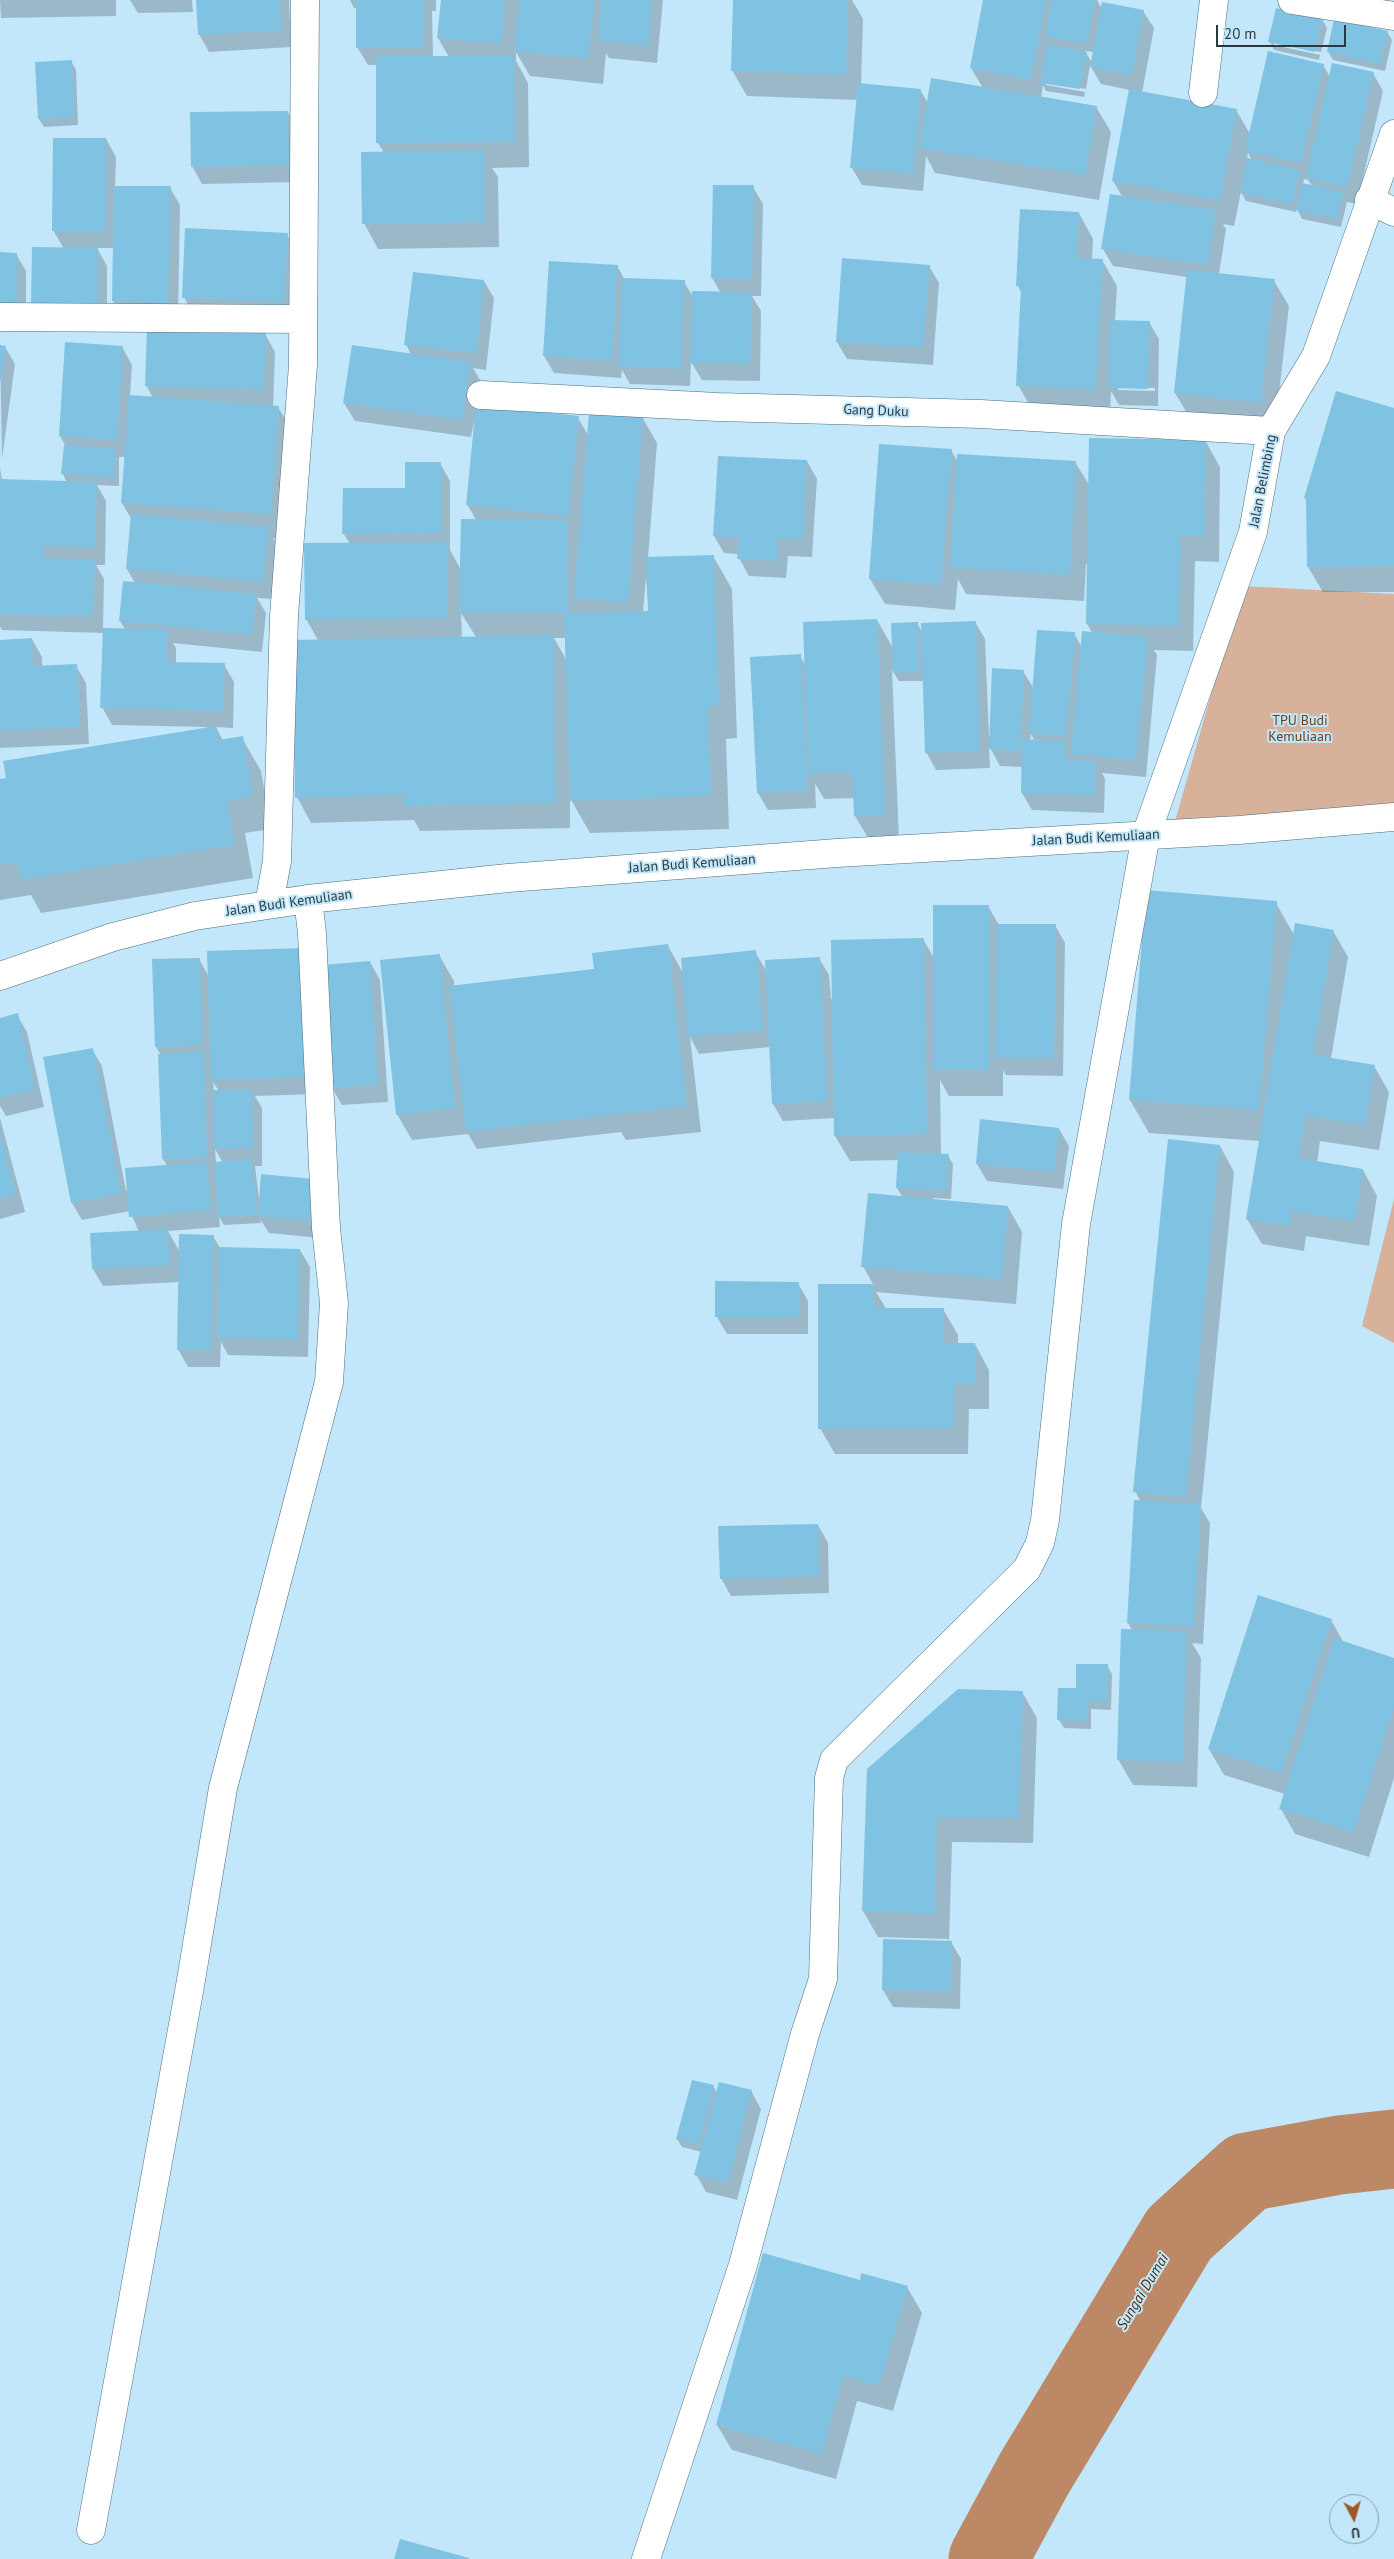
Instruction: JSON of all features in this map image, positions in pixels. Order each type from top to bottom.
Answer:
[{"type":"street","points":[[269,904],[277,861],[284,616],[303,366],[305,0]]},
{"type":"street","points":[[1204,93],[1214,0]]},
{"type":"street","points":[[1292,0],[1394,16]]},
{"type":"street","name":"Jalan Belimbing","points":[[646,2559],[744,2265],[805,2034],[823,1979],[829,1778],[834,1760],[1027,1569],[1040,1544],[1046,1510],[1076,1224],[1146,834],[1253,532],[1271,432],[1316,356],[1369,200],[1394,134]]},
{"type":"street","points":[[1369,200],[1394,212]]},
{"type":"street","points":[[0,317],[303,319]]},
{"type":"street","name":"Gang Duku","points":[[481,395],[718,407],[981,414],[1271,432]]},
{"type":"street","name":"Jalan Budi Kemuliaan","points":[[0,976],[113,937],[195,916],[308,899],[527,877],[837,853],[1239,830],[1394,817]]},
{"type":"street","points":[[91,2530],[190,1986],[223,1788],[329,1382],[334,1303],[326,1228],[312,933],[308,899]]},
{"type":"green space","name":"TPU Budi Kemuliaan","points":[[1242,586],[1394,594],[1394,817],[1172,832]]},
{"type":"green space","points":[[1394,1199],[1394,1343],[1362,1326]]},
{"type":"building","points":[[196,0],[280,0],[282,30],[198,35]]},
{"type":"building","points":[[356,0],[423,0],[423,47],[356,48]]},
{"type":"building","points":[[441,0],[505,0],[501,44],[437,38]]},
{"type":"building","points":[[520,0],[595,0],[588,59],[514,51]]},
{"type":"building","points":[[602,0],[652,0],[648,46],[598,41]]},
{"type":"building","points":[[733,0],[848,0],[846,75],[731,71]]},
{"type":"building","points":[[983,0],[1046,0],[1031,80],[970,68]]},
{"type":"building","points":[[1052,0],[1095,0],[1087,44],[1045,36]]},
{"type":"building","points":[[1102,2],[1144,10],[1132,75],[1090,67]]},
{"type":"building","points":[[1276,8],[1323,18],[1315,52],[1268,42]]},
{"type":"building","points":[[1334,19],[1388,31],[1380,64],[1327,52]]},
{"type":"building","points":[[1048,45],[1087,52],[1080,89],[1040,83]]},
{"type":"building","points":[[1268,51],[1324,64],[1301,163],[1245,151]]},
{"type":"building","points":[[376,56],[514,56],[515,142],[376,143]]},
{"type":"building","points":[[72,60],[74,117],[38,119],[35,62]]},
{"type":"building","points":[[1332,63],[1374,72],[1347,188],[1306,178]]},
{"type":"building","points":[[931,78],[1097,106],[1085,175],[919,148]]},
{"type":"building","points":[[858,83],[921,89],[913,174],[850,168]]},
{"type":"building","points":[[1129,89],[1237,109],[1220,201],[1112,181]]},
{"type":"building","points":[[288,111],[289,165],[191,167],[190,112]]},
{"type":"building","points":[[53,138],[106,138],[105,231],[52,231]]},
{"type":"building","points":[[484,150],[485,222],[362,224],[361,152]]},
{"type":"building","points":[[1247,158],[1300,170],[1292,204],[1240,193]]},
{"type":"building","points":[[1302,183],[1343,192],[1337,219],[1296,210]]},
{"type":"building","points":[[713,185],[754,185],[752,279],[711,278]]},
{"type":"building","points":[[114,186],[171,186],[168,303],[112,301]]},
{"type":"building","points":[[1110,194],[1216,210],[1208,265],[1101,249]]},
{"type":"building","points":[[1020,209],[1079,212],[1077,258],[1103,259],[1096,390],[1016,386],[1021,286],[1016,286]]},
{"type":"building","points":[[185,228],[288,233],[284,302],[182,298]]},
{"type":"building","points":[[32,247],[98,248],[98,305],[31,305]]},
{"type":"building","points":[[0,252],[17,253],[17,308],[0,309]]},
{"type":"building","points":[[842,258],[930,265],[923,348],[836,342]]},
{"type":"building","points":[[549,261],[618,265],[612,361],[543,356]]},
{"type":"building","points":[[1187,270],[1275,279],[1261,403],[1174,393]]},
{"type":"building","points":[[413,272],[484,280],[477,353],[404,345]]},
{"type":"building","points":[[622,278],[685,280],[681,369],[618,366]]},
{"type":"building","points":[[692,291],[752,292],[750,364],[690,363]]},
{"type":"building","points":[[1110,320],[1150,321],[1148,389],[1108,388]]},
{"type":"building","points":[[147,329],[266,333],[264,390],[145,386]]},
{"type":"building","points":[[65,342],[123,346],[117,440],[59,436]]},
{"type":"building","points":[[0,345],[6,346],[1,380],[0,380]]},
{"type":"building","points":[[352,345],[470,362],[462,420],[343,403]]},
{"type":"building","points":[[1336,391],[1394,408],[1394,566],[1307,567],[1306,499],[1304,498]]},
{"type":"building","points":[[129,395],[279,406],[271,514],[121,503]]},
{"type":"building","points":[[476,405],[579,416],[568,516],[466,505]]},
{"type":"building","points":[[589,412],[643,416],[628,603],[574,598]]},
{"type":"building","points":[[1089,438],[1206,440],[1205,536],[1181,536],[1179,626],[1086,624]]},
{"type":"building","points":[[879,444],[952,449],[941,585],[869,579]]},
{"type":"building","points":[[64,445],[116,449],[114,478],[61,474]]},
{"type":"building","points":[[957,454],[1076,461],[1070,575],[950,568]]},
{"type":"building","points":[[718,456],[807,460],[803,540],[778,539],[777,561],[737,559],[739,538],[713,536]]},
{"type":"building","points":[[405,462],[441,462],[441,533],[342,534],[343,488],[405,488]]},
{"type":"building","points":[[0,479],[97,482],[95,548],[44,546],[43,558],[95,560],[93,616],[0,614]]},
{"type":"building","points":[[131,514],[269,527],[263,582],[126,569]]},
{"type":"building","points":[[461,519],[568,520],[567,613],[648,611],[646,557],[714,555],[719,706],[708,706],[711,796],[570,801],[564,613],[459,612]]},
{"type":"building","points":[[447,542],[448,618],[305,620],[304,543]]},
{"type":"building","points":[[123,581],[257,594],[252,635],[119,621]]},
{"type":"building","points":[[877,619],[885,815],[854,816],[852,772],[808,774],[803,622]]},
{"type":"building","points":[[976,621],[980,751],[925,753],[921,623]]},
{"type":"building","points":[[918,622],[919,672],[893,673],[891,623]]},
{"type":"building","points":[[103,628],[167,629],[166,662],[225,663],[223,711],[100,708]]},
{"type":"building","points":[[1037,630],[1075,632],[1066,736],[1029,733]]},
{"type":"building","points":[[1082,631],[1148,637],[1136,760],[1071,754]]},
{"type":"building","points":[[553,635],[556,803],[404,806],[404,795],[295,798],[293,640]]},
{"type":"building","points":[[32,638],[33,666],[77,664],[80,727],[0,731],[0,640]]},
{"type":"building","points":[[801,654],[807,791],[757,793],[750,657]]},
{"type":"building","points":[[992,668],[1024,670],[1020,751],[989,749]]},
{"type":"building","points":[[216,726],[219,740],[243,736],[253,796],[227,800],[235,845],[21,880],[17,862],[0,865],[0,779],[6,778],[3,761]]},
{"type":"building","points":[[1022,739],[1065,741],[1065,760],[1096,761],[1095,796],[1021,793]]},
{"type":"building","points":[[1146,890],[1277,901],[1259,1110],[1129,1100]]},
{"type":"building","points":[[933,905],[989,905],[989,1070],[933,1070]]},
{"type":"building","points":[[1295,923],[1334,930],[1313,1055],[1375,1065],[1365,1125],[1306,1116],[1299,1158],[1363,1169],[1355,1221],[1292,1211],[1290,1226],[1246,1219]]},
{"type":"building","points":[[997,924],[1056,924],[1054,1058],[995,1058]]},
{"type":"building","points":[[924,938],[927,1134],[834,1136],[831,940]]},
{"type":"building","points":[[668,944],[687,1106],[466,1132],[449,986],[594,969],[592,953]]},
{"type":"building","points":[[305,948],[309,1077],[211,1080],[207,951]]},
{"type":"building","points":[[756,950],[763,1030],[688,1037],[681,958]]},
{"type":"building","points":[[440,954],[455,1108],[396,1115],[380,960]]},
{"type":"building","points":[[820,957],[827,1101],[772,1104],[765,960]]},
{"type":"building","points":[[200,958],[202,1045],[155,1047],[152,959]]},
{"type":"building","points":[[370,961],[378,1085],[330,1088],[322,965]]},
{"type":"building","points":[[18,1013],[35,1090],[0,1098],[0,1018]]},
{"type":"building","points":[[93,1048],[121,1194],[71,1203],[43,1057]]},
{"type":"building","points":[[204,1052],[207,1158],[162,1159],[158,1054]]},
{"type":"building","points":[[214,1090],[252,1090],[253,1148],[214,1149]]},
{"type":"building","points":[[980,1119],[1059,1128],[1054,1172],[976,1164]]},
{"type":"building","points":[[0,1136],[16,1194],[0,1199]]},
{"type":"building","points":[[1168,1139],[1220,1145],[1186,1497],[1133,1492]]},
{"type":"building","points":[[898,1152],[949,1154],[947,1191],[896,1188]]},
{"type":"building","points":[[252,1159],[257,1215],[218,1217],[215,1162]]},
{"type":"building","points":[[207,1162],[211,1210],[129,1217],[125,1168]]},
{"type":"building","points":[[261,1174],[313,1179],[309,1221],[258,1216]]},
{"type":"building","points":[[868,1193],[1008,1206],[1002,1279],[861,1267]]},
{"type":"building","points":[[168,1229],[170,1265],[92,1269],[90,1233]]},
{"type":"building","points":[[179,1234],[214,1235],[211,1350],[177,1350]]},
{"type":"building","points":[[219,1247],[300,1249],[298,1340],[217,1338]]},
{"type":"building","points":[[715,1281],[799,1282],[799,1317],[715,1317]]},
{"type":"building","points":[[818,1284],[873,1284],[874,1308],[944,1308],[944,1343],[975,1343],[975,1383],[955,1383],[954,1428],[818,1429]]},
{"type":"building","points":[[1134,1500],[1201,1504],[1194,1627],[1127,1623]]},
{"type":"building","points":[[818,1524],[819,1576],[720,1579],[718,1526]]},
{"type":"building","points":[[1258,1595],[1332,1619],[1282,1773],[1208,1749]]},
{"type":"building","points":[[1121,1629],[1187,1631],[1183,1762],[1117,1760]]},
{"type":"building","points":[[1334,1638],[1394,1658],[1394,1708],[1354,1832],[1279,1809]]},
{"type":"building","points":[[1076,1664],[1108,1664],[1107,1702],[1087,1701],[1087,1721],[1057,1720],[1058,1688],[1076,1688]]},
{"type":"building","points":[[958,1689],[1023,1691],[1019,1818],[937,1817],[935,1914],[862,1911],[867,1769]]},
{"type":"building","points":[[883,1939],[952,1941],[951,1991],[882,1990]]},
{"type":"building","points":[[692,2080],[714,2085],[699,2145],[676,2139]]},
{"type":"building","points":[[719,2082],[752,2090],[728,2183],[694,2175]]},
{"type":"building","points":[[763,2253],[860,2280],[861,2273],[908,2286],[879,2386],[843,2376],[822,2454],[716,2425]]},
{"type":"building","points":[[400,2539],[469,2558],[469,2559],[394,2559]]},
{"type":"waterway","name":"Sungai Dumai","points":[[988,2559],[1034,2474],[1179,2234],[1247,2172],[1339,2155],[1394,2149]]}]
